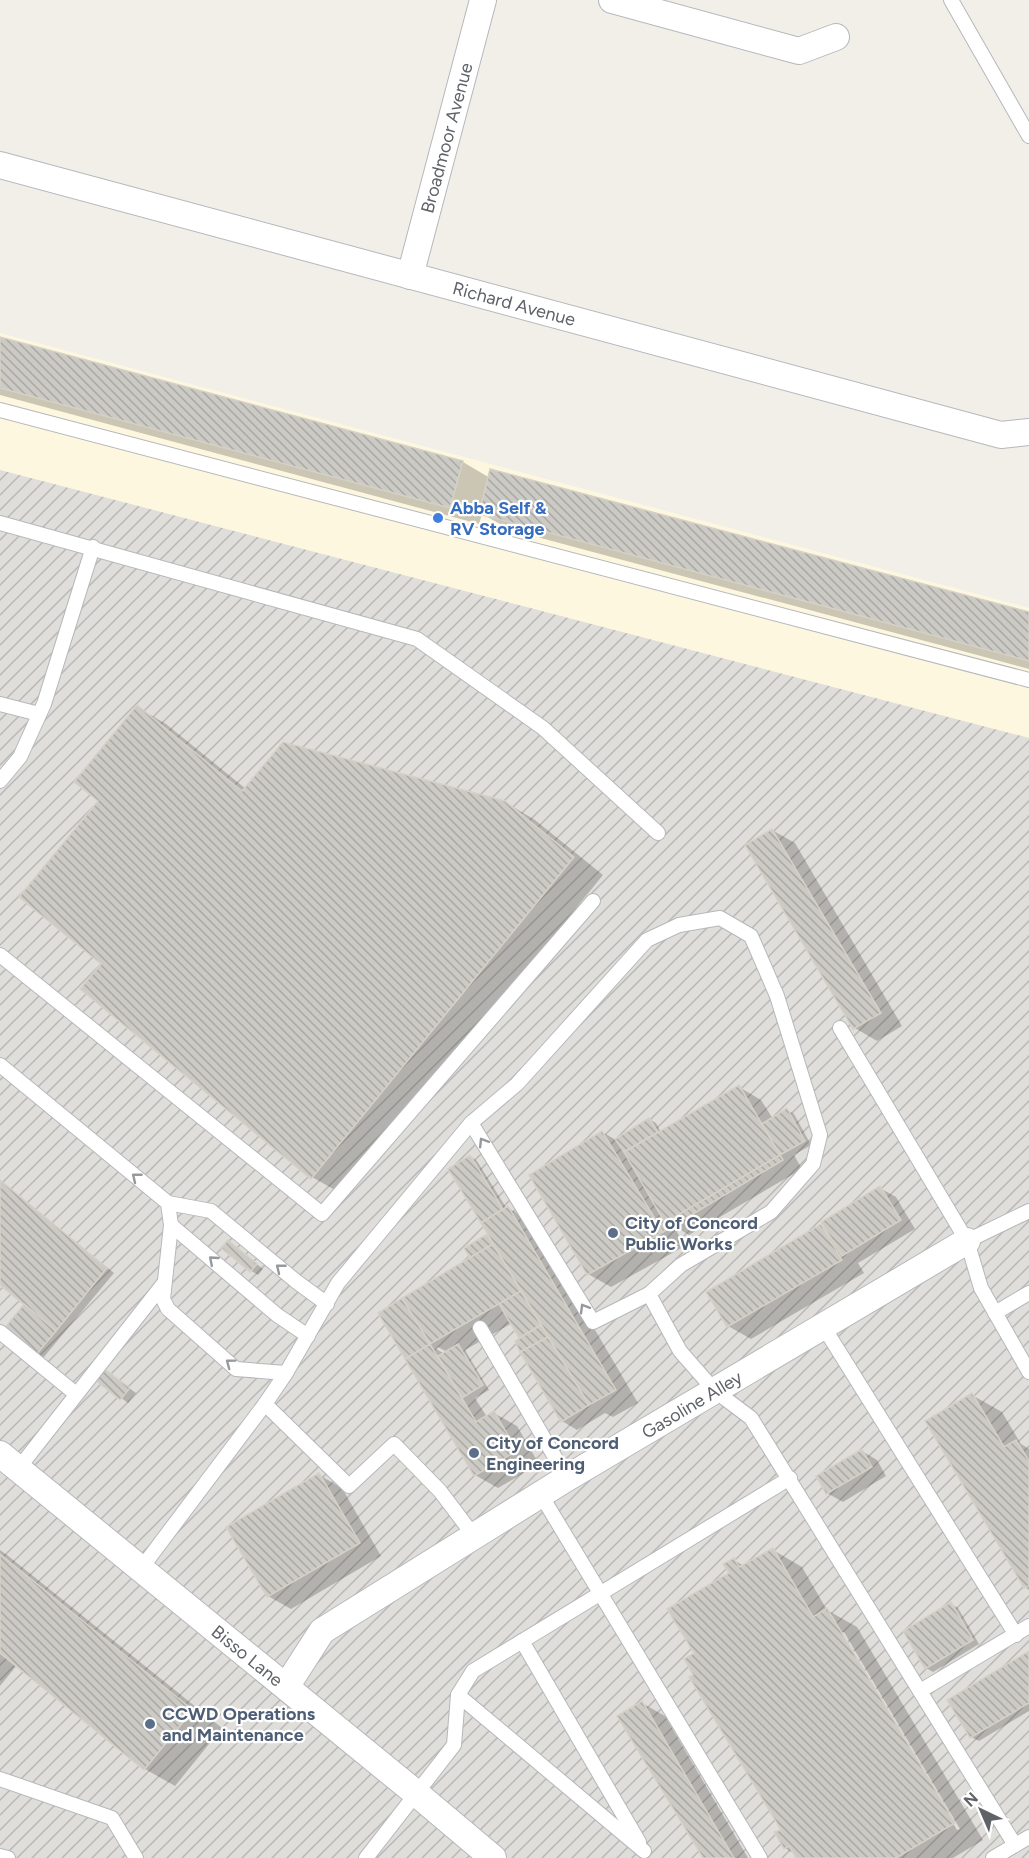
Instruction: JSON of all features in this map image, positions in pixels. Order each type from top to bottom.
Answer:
[{"type":"street","name":"Broadmoor Avenue","points":[[410,276],[483,0]]},
{"type":"street","points":[[612,0],[799,51],[836,38]]},
{"type":"street","name":"Richard Avenue","points":[[0,165],[1001,435],[1029,432]]},
{"type":"street","name":"Gasoline Alley","points":[[286,1687],[322,1631],[567,1478],[967,1241]]},
{"type":"street","name":"Bisso Lane","points":[[9,1461],[493,1858]]},
{"type":"lane","points":[[951,0],[1029,136]]},
{"type":"lane","points":[[0,410],[1029,680]]},
{"type":"lane","points":[[0,523],[93,547],[417,639],[543,728],[658,833]]},
{"type":"lane","points":[[0,781],[20,757],[39,714],[93,547]]},
{"type":"lane","points":[[0,704],[39,714]]},
{"type":"lane","points":[[0,955],[322,1214],[593,901]]},
{"type":"lane","points":[[140,1570],[265,1404],[339,1283],[471,1123],[517,1084],[647,940],[679,925],[720,918],[751,936],[777,996],[820,1135],[813,1164],[771,1212],[681,1265],[649,1294],[593,1322],[471,1123]]},
{"type":"lane","points":[[840,1028],[967,1241],[981,1288],[995,1313],[1023,1347],[1029,1372]]},
{"type":"lane","points":[[0,1065],[168,1203],[211,1211],[327,1304]]},
{"type":"lane","points":[[168,1203],[171,1225],[163,1299],[168,1309],[236,1369],[286,1373]]},
{"type":"lane","points":[[967,1241],[1029,1211]]},
{"type":"lane","points":[[171,1225],[277,1315],[308,1336]]},
{"type":"lane","points":[[9,1461],[76,1394],[164,1283]]},
{"type":"lane","points":[[995,1313],[1029,1293]]},
{"type":"lane","points":[[649,1294],[680,1351],[715,1391],[751,1418],[1015,1845]]},
{"type":"lane","points":[[823,1326],[1016,1635]]},
{"type":"lane","points":[[480,1328],[567,1478]]},
{"type":"lane","points":[[0,1332],[76,1394]]},
{"type":"lane","points":[[265,1404],[349,1486],[394,1444],[440,1491],[474,1536]]},
{"type":"lane","points":[[366,1858],[454,1745],[458,1695],[473,1671],[790,1478]]},
{"type":"lane","points":[[542,1495],[760,1858]]},
{"type":"lane","points":[[920,1691],[1029,1626]]},
{"type":"lane","points":[[522,1641],[645,1854]]},
{"type":"lane","points":[[458,1695],[645,1854]]},
{"type":"lane","points":[[0,1779],[112,1818],[136,1858]]},
{"type":"lane","points":[[993,1858],[1029,1837]]},
{"type":"lane","points":[[0,1856],[8,1858]]},
{"type":"shaded area","name":"Abba Self & RV Storage","points":[[0,333],[1029,608],[1029,738],[0,470]]},
{"type":"shaded area","points":[[0,470],[1029,738],[1029,1858],[0,1858]]},
{"type":"building","points":[[0,337],[463,461],[450,508],[0,388]]},
{"type":"building","points":[[490,469],[1029,612],[1029,661],[479,514]]},
{"type":"building","points":[[137,705],[242,791],[283,742],[505,801],[574,857],[311,1179],[80,989],[101,964],[19,897],[98,801],[74,782]]},
{"type":"building","points":[[772,829],[881,1013],[853,1029],[745,845]]},
{"type":"building","points":[[739,1085],[780,1155],[665,1223],[624,1152]]},
{"type":"building","points":[[787,1108],[805,1141],[780,1155],[762,1124]]},
{"type":"building","points":[[649,1118],[658,1132],[624,1152],[615,1139]]},
{"type":"building","points":[[602,1131],[663,1232],[587,1275],[529,1175]]},
{"type":"building","points":[[470,1155],[503,1209],[481,1223],[448,1169]]},
{"type":"building","points":[[780,1155],[783,1160],[663,1232],[659,1226]]},
{"type":"building","points":[[0,1180],[107,1268],[56,1331],[0,1285]]},
{"type":"building","points":[[880,1186],[901,1220],[842,1256],[821,1222]]},
{"type":"building","points":[[508,1206],[616,1390],[589,1405],[481,1223]]},
{"type":"building","points":[[821,1224],[842,1260],[727,1327],[706,1292]]},
{"type":"building","points":[[487,1234],[493,1244],[470,1258],[464,1248]]},
{"type":"building","points":[[228,1240],[257,1264],[250,1272],[221,1248]]},
{"type":"building","points":[[493,1244],[521,1291],[430,1344],[402,1298]]},
{"type":"building","points":[[521,1291],[541,1325],[519,1338],[499,1304]]},
{"type":"building","points":[[402,1298],[430,1344],[405,1359],[378,1313]]},
{"type":"building","points":[[24,1304],[56,1331],[30,1362],[0,1334]]},
{"type":"building","points":[[541,1325],[548,1337],[520,1352],[515,1341]]},
{"type":"building","points":[[548,1337],[589,1405],[561,1422],[520,1352]]},
{"type":"building","points":[[430,1344],[476,1422],[494,1411],[517,1451],[474,1476],[405,1359]]},
{"type":"building","points":[[458,1344],[483,1385],[462,1398],[438,1356]]},
{"type":"building","points":[[103,1368],[130,1388],[120,1400],[94,1379]]},
{"type":"building","points":[[972,1393],[1004,1447],[1016,1440],[1029,1461],[1029,1586],[1024,1588],[925,1421]]},
{"type":"building","points":[[862,1449],[872,1467],[826,1494],[816,1476]]},
{"type":"building","points":[[319,1473],[360,1543],[267,1597],[226,1527]]},
{"type":"building","points":[[773,1548],[813,1617],[827,1608],[955,1823],[896,1858],[796,1858],[789,1846],[784,1849],[774,1832],[781,1830],[689,1677],[693,1675],[684,1659],[694,1653],[667,1609],[729,1573],[723,1564],[734,1558],[739,1567]]},
{"type":"building","points":[[0,1554],[193,1710],[144,1770],[0,1653]]},
{"type":"building","points":[[951,1602],[973,1640],[925,1669],[903,1631]]},
{"type":"building","points":[[1029,1651],[1029,1703],[970,1738],[947,1700]]},
{"type":"building","points":[[642,1701],[734,1858],[703,1858],[617,1716]]},
{"type":"place","name":"Abba Self & RV Storage","points":[[438,518]]},
{"type":"place","name":"City of Concord Public Works","points":[[613,1233]]},
{"type":"place","name":"City of Concord Engineering","points":[[474,1453]]},
{"type":"place","name":"CCWD Operations and Maintenance","points":[[150,1724]]}]
